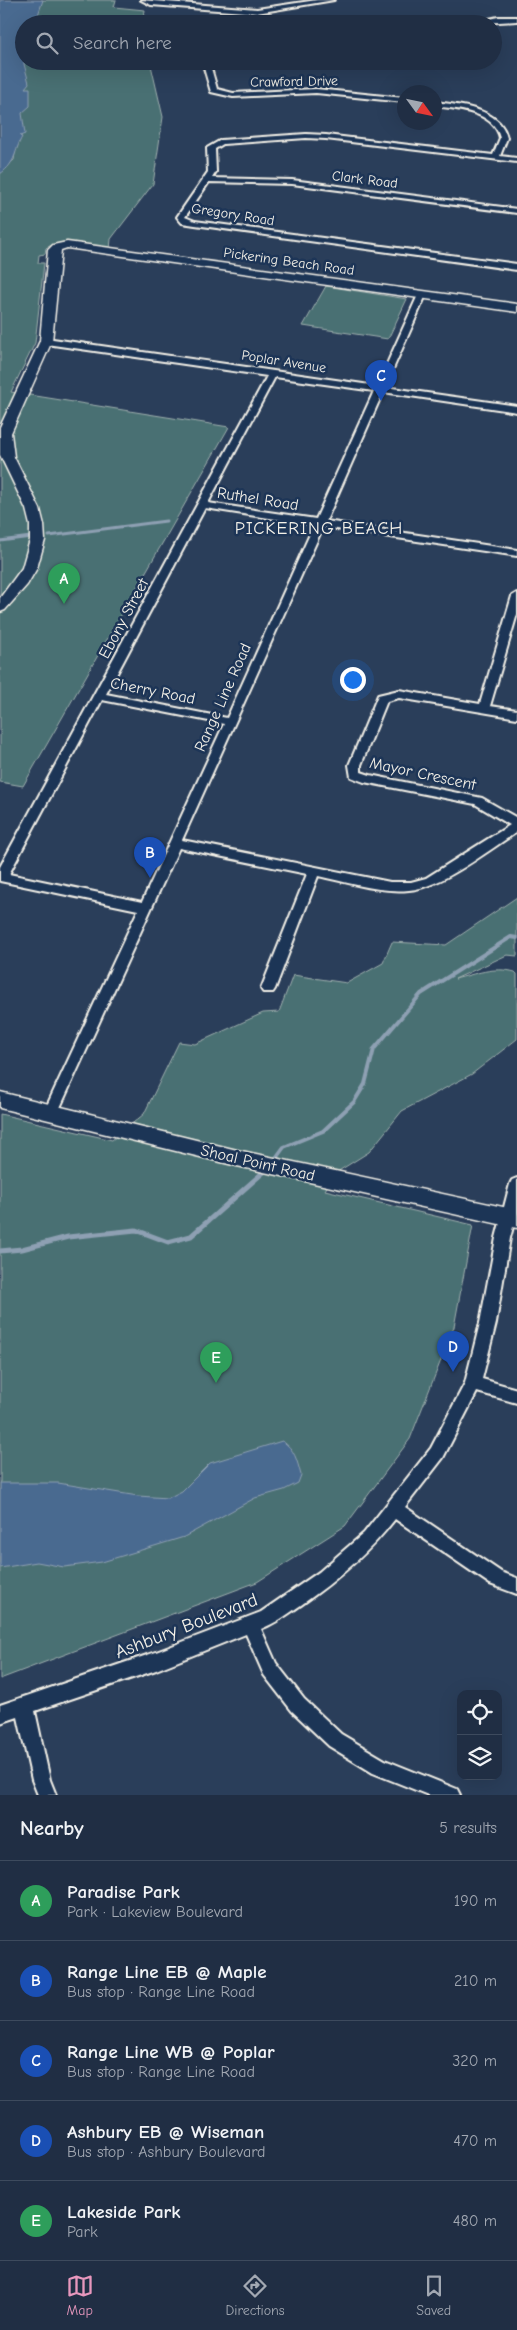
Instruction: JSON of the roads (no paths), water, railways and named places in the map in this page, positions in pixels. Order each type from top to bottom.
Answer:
[{"type":"street","points":[[144,0],[151,4],[257,10],[331,0]]},
{"type":"street","points":[[502,19],[517,19]]},
{"type":"street","name":"Crawford Drive","points":[[208,70],[214,90],[220,93],[233,95],[316,91],[397,99]]},
{"type":"street","points":[[442,105],[478,112],[498,125],[503,135],[503,144],[496,157]]},
{"type":"street","name":"Gregory Road","points":[[517,160],[326,137],[306,136],[220,142],[211,148],[212,172],[208,180],[181,217],[185,221],[517,267]]},
{"type":"street","name":"Clark Road","points":[[208,180],[292,182],[517,211]]},
{"type":"street","name":"Pickering Beach Road","points":[[46,340],[54,250],[57,247],[67,245],[517,308]]},
{"type":"street","name":"Range Line Road","points":[[51,1112],[146,907],[422,295]]},
{"type":"street","points":[[0,606],[23,580],[37,547],[38,532],[34,510],[8,460],[3,444],[5,430],[46,340]]},
{"type":"street","name":"Poplar Avenue","points":[[46,340],[517,410]]},
{"type":"street","name":"Ebony Street","points":[[0,877],[273,373]]},
{"type":"street","name":"Ruthel Road","points":[[202,505],[517,553]]},
{"type":"street","points":[[484,708],[517,596]]},
{"type":"street","name":"Mayor Crescent","points":[[175,842],[390,886],[411,886],[430,881],[517,825],[500,812],[478,801],[368,779],[355,774],[358,757],[382,698],[399,694],[517,714]]},
{"type":"street","name":"Cherry Road","points":[[99,696],[230,722]]},
{"type":"street","points":[[268,989],[314,871]]},
{"type":"street","points":[[0,877],[146,907]]},
{"type":"street","name":"Shoal Point Road","points":[[0,1100],[237,1158],[513,1219]]},
{"type":"street","name":"Ashbury Boulevard","points":[[0,1714],[156,1661],[266,1618],[325,1578],[370,1539],[437,1453],[473,1384],[488,1324],[503,1238],[513,1219],[517,1184]]},
{"type":"street","points":[[473,1384],[517,1396]]},
{"type":"street","points":[[394,1509],[496,1578],[517,1586]]},
{"type":"street","points":[[251,1625],[270,1669],[298,1705],[335,1740],[379,1767],[451,1795]]},
{"type":"street","points":[[25,1706],[41,1780],[47,1795]]},
{"type":"water","points":[[0,0],[43,0],[38,15],[15,15],[15,70],[26,70],[29,83],[25,88],[30,88],[30,106],[22,113],[25,134],[20,136],[22,137],[12,161],[0,174]]},
{"type":"water","points":[[282,1441],[290,1448],[297,1460],[301,1475],[298,1483],[284,1490],[255,1498],[184,1537],[102,1562],[64,1567],[37,1562],[0,1568],[0,1483],[58,1483],[138,1496],[168,1498],[182,1491],[210,1463]]},
{"type":"waterway","points":[[49,536],[166,521]]},
{"type":"waterway","points":[[0,541],[31,537]]},
{"type":"waterway","points":[[273,1162],[284,1147],[323,1131],[354,1102],[365,1084],[374,1049],[421,994],[511,937],[517,938]]},
{"type":"waterway","points":[[0,1251],[22,1249],[68,1237],[136,1230],[168,1242],[191,1236],[267,1169]]},
{"type":"place","name":"Range Line WB @ Poplar","points":[[381,401]]},
{"type":"place","name":"Paradise Park","points":[[64,604]]},
{"type":"place","name":"Range Line EB @ Maple","points":[[150,878]]},
{"type":"place","name":"Ashbury EB @ Wiseman","points":[[453,1372]]},
{"type":"place","name":"Lakeside Park","points":[[216,1383]]},
{"type":"district","name":"PICKERING BEACH","points":[[319,528]]}]
